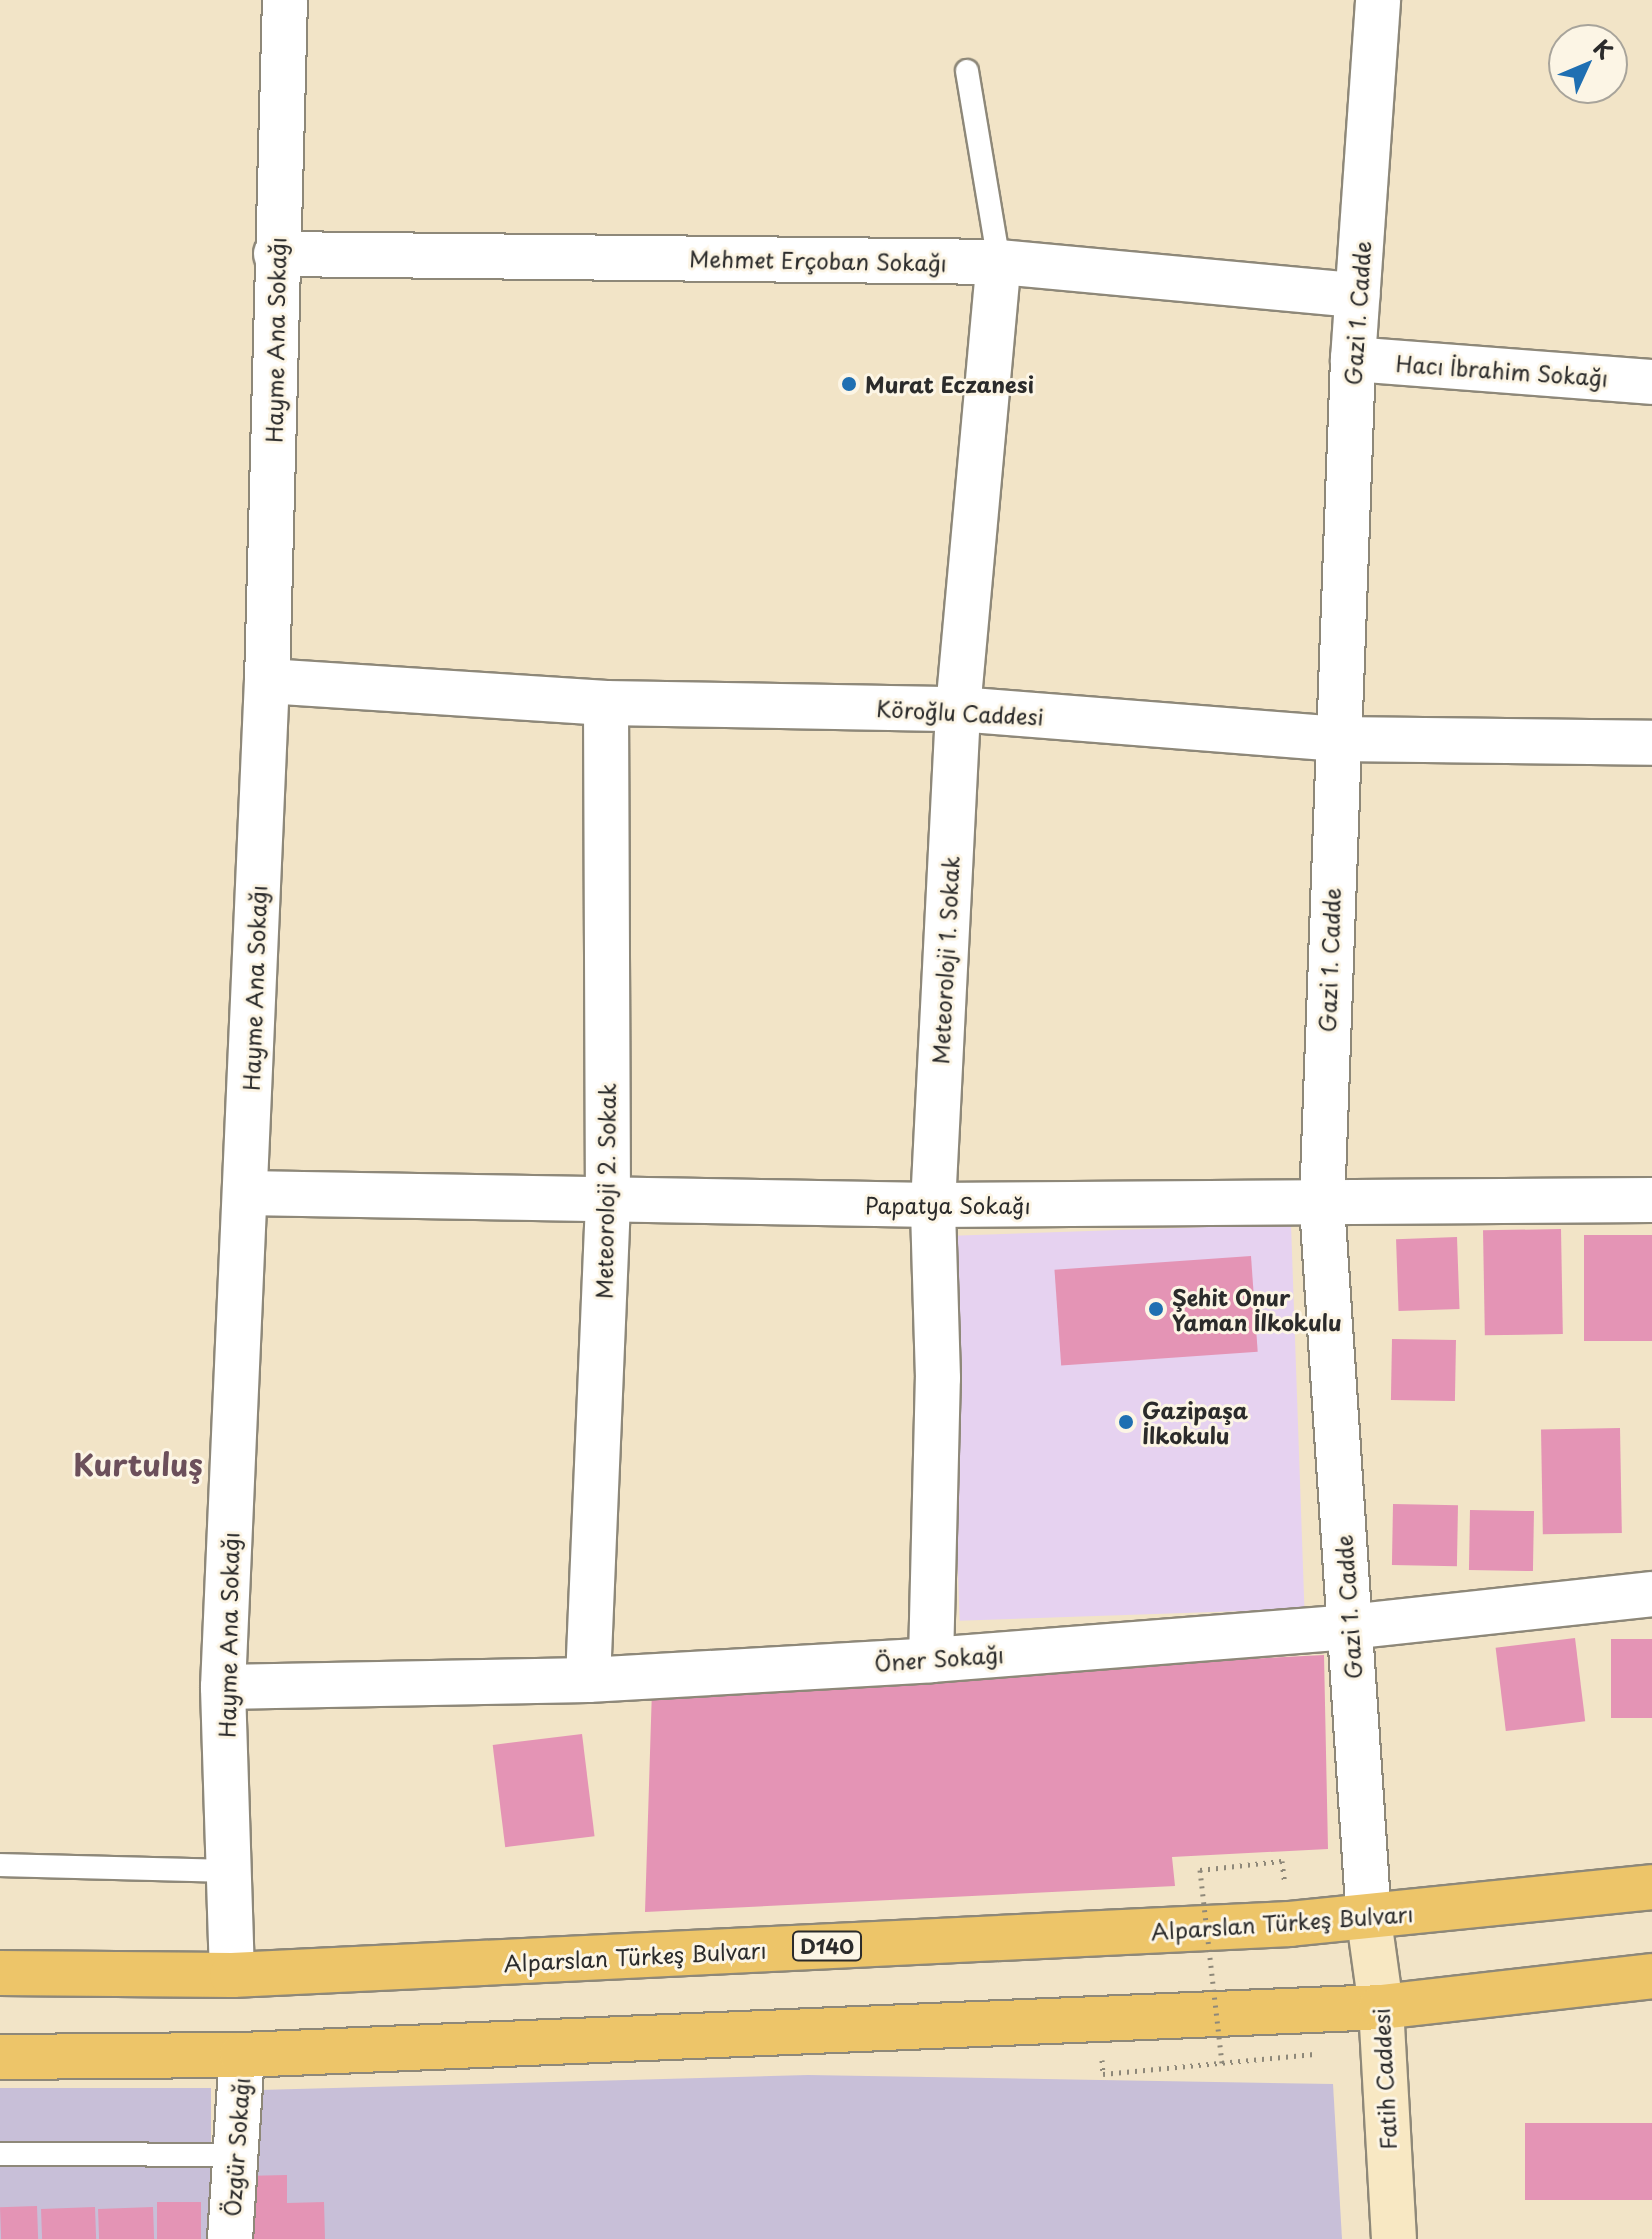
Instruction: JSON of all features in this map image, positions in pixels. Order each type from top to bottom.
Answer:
[{"type":"highway","name":"Alparslan Türkeş Bulvarı","points":[[0,1973],[232,1975],[1369,1920],[1652,1887]]},
{"type":"highway","points":[[0,2057],[242,2055],[1381,2007],[1652,1976]]},
{"type":"main road","name":"Fatih Caddesi","points":[[1369,1920],[1381,2007],[1394,2239]]},
{"type":"street","name":"Hayme Ana Sokağı","points":[[232,1975],[223,1687],[267,681],[285,0]]},
{"type":"street","name":"Gazi 1. Cadde","points":[[1369,1920],[1322,1205],[1336,739],[1353,359],[1378,0]]},
{"type":"street","name":"Mehmet Erçoban Sokağı","points":[[276,254],[999,262],[1357,295]]},
{"type":"street","name":"Meteoroloji 1. Sokak","points":[[931,1660],[938,1378],[933,1205],[958,709],[999,262]]},
{"type":"street","name":"Hacı İbrahim Sokağı","points":[[1353,359],[1652,382]]},
{"type":"street","name":"Köroğlu Caddesi","points":[[267,681],[606,703],[958,709],[1336,739],[1652,743]]},
{"type":"street","name":"Meteoroloji 2. Sokak","points":[[588,1680],[608,1203],[606,703]]},
{"type":"street","name":"Papatya Sokağı","points":[[245,1193],[608,1203],[933,1205],[1322,1205],[1652,1200]]},
{"type":"street","name":"Öner Sokağı","points":[[223,1687],[588,1680],[931,1660],[1349,1627],[1652,1594]]},
{"type":"street","name":"Özgür Sokağı","points":[[230,2239],[242,2055]]},
{"type":"lane","points":[[967,71],[999,262]]},
{"type":"lane","points":[[0,1865],[229,1871]]},
{"type":"lane","points":[[0,2154],[235,2155]]},
{"type":"path","points":[[1222,2063],[1200,1870],[1282,1861]]},
{"type":"path","points":[[1103,2074],[1321,2054]]},
{"type":"shaded area","name":"Gazipaşa İlkokulu","points":[[1291,1224],[1304,1609],[960,1621],[946,1236]]},
{"type":"shaded area","points":[[808,2075],[1333,2084],[1342,2239],[237,2239],[259,2090]]},
{"type":"shaded area","points":[[0,2088],[211,2088],[211,2239],[0,2239]]},
{"type":"building","points":[[1561,1229],[1563,1334],[1485,1335],[1483,1230]]},
{"type":"building","points":[[1584,1235],[1652,1235],[1652,1341],[1584,1341]]},
{"type":"building","points":[[1457,1237],[1460,1309],[1399,1311],[1396,1239]]},
{"type":"building","name":"Şehit Onur Yaman İlkokulu","points":[[1251,1256],[1258,1352],[1061,1366],[1054,1270]]},
{"type":"building","points":[[1392,1339],[1456,1340],[1455,1401],[1391,1400]]},
{"type":"building","points":[[1620,1428],[1622,1533],[1543,1534],[1541,1429]]},
{"type":"building","points":[[1393,1504],[1458,1505],[1457,1566],[1392,1565]]},
{"type":"building","points":[[1470,1510],[1534,1511],[1533,1571],[1469,1570]]},
{"type":"building","points":[[1575,1638],[1585,1721],[1506,1731],[1496,1648]]},
{"type":"building","points":[[1611,1639],[1652,1639],[1652,1718],[1611,1718]]},
{"type":"building","points":[[1324,1655],[1328,1849],[1172,1857],[1175,1886],[645,1912],[652,1689]]},
{"type":"building","points":[[582,1734],[595,1836],[505,1847],[493,1745]]},
{"type":"building","points":[[1525,2123],[1652,2123],[1652,2200],[1525,2200]]},
{"type":"building","points":[[287,2175],[287,2203],[324,2202],[325,2239],[243,2239],[241,2176]]},
{"type":"building","points":[[157,2202],[201,2202],[201,2239],[157,2239]]},
{"type":"building","points":[[37,2206],[38,2239],[1,2239],[0,2207]]},
{"type":"building","points":[[95,2207],[96,2239],[42,2239],[41,2209]]},
{"type":"building","points":[[153,2207],[154,2239],[99,2239],[98,2209]]},
{"type":"place","name":"Murat Eczanesi","points":[[849,384]]},
{"type":"place","name":"Şehit Onur Yaman İlkokulu","points":[[1156,1309]]},
{"type":"place","name":"Gazipaşa İlkokulu","points":[[1126,1422]]},
{"type":"district","name":"Kurtuluş","points":[[138,1464]]}]
